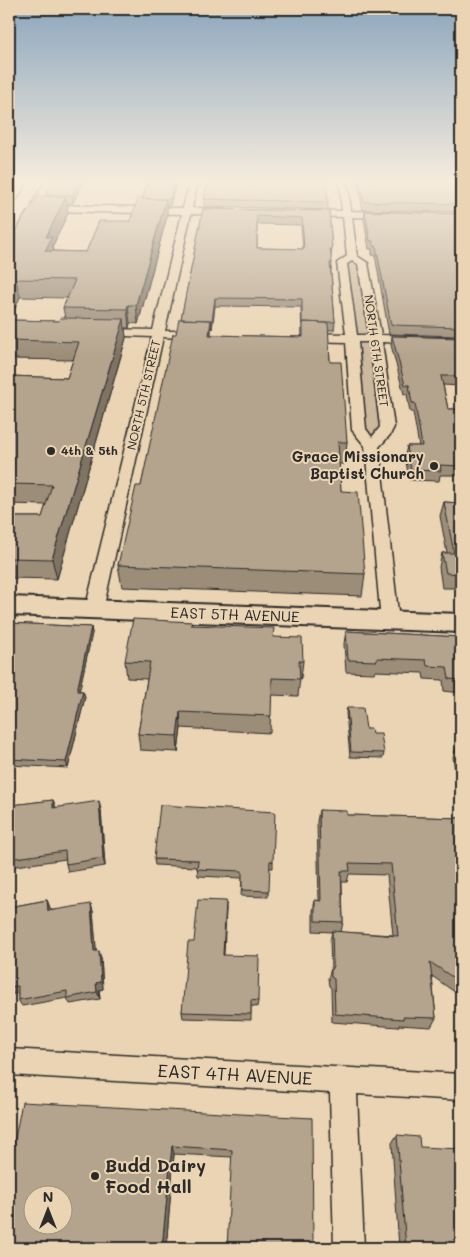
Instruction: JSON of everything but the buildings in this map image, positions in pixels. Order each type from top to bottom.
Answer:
[{"type":"main road","name":"EAST 5TH AVENUE","points":[[9,606],[461,623]]},
{"type":"street","name":"NORTH 5TH STREET","points":[[94,610],[181,239]]},
{"type":"street","name":"NORTH 6TH STREET","points":[[349,239],[352,257]]},
{"type":"street","name":"NORTH 6TH STREET","points":[[352,257],[342,262],[352,338],[359,430],[372,446],[390,621]]},
{"type":"street","name":"NORTH 6TH STREET","points":[[352,257],[363,263],[376,339],[386,427],[385,432],[372,446]]},
{"type":"street","points":[[86,332],[209,335]]},
{"type":"street","points":[[294,337],[461,341]]},
{"type":"street","name":"EAST 4TH AVENUE","points":[[9,1062],[461,1087]]},
{"type":"street","points":[[343,1081],[348,1248]]},
{"type":"shaded area","points":[[346,259],[359,259],[387,427],[380,438],[363,437]]},
{"type":"place","name":"4th & 5th","points":[[51,451]]},
{"type":"place","name":"Grace Missionary Baptist Church","points":[[434,466]]},
{"type":"place","name":"Budd Dairy Food Hall","points":[[95,1176]]}]
